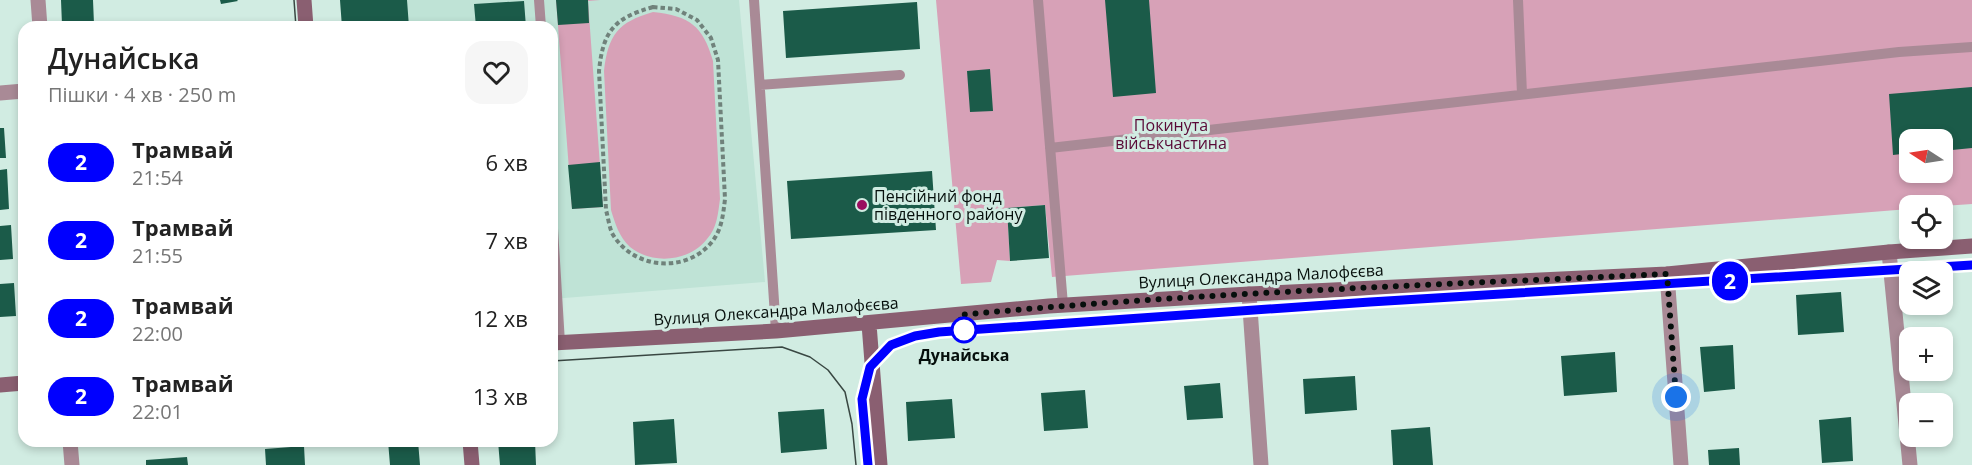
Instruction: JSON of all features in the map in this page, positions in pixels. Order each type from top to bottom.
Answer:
[{"type":"street","points":[[39,0],[40,21]]},
{"type":"street","points":[[304,0],[306,21]]},
{"type":"street","points":[[0,93],[18,92]]},
{"type":"street","name":"Вулиця Олександра Малофєєва","points":[[558,343],[776,332],[1063,305],[1667,274],[1972,246]]},
{"type":"street","points":[[1889,252],[1910,465]]},
{"type":"street","points":[[1667,274],[1681,465]]},
{"type":"street","points":[[1249,294],[1261,465]]},
{"type":"street","points":[[869,324],[880,465]]},
{"type":"street","points":[[0,385],[18,384]]},
{"type":"street","points":[[70,447],[72,465]]},
{"type":"street","points":[[470,447],[472,465]]},
{"type":"lane","points":[[539,0],[541,21]]},
{"type":"lane","points":[[754,0],[776,332]]},
{"type":"lane","points":[[1038,0],[1063,305]]},
{"type":"lane","points":[[1518,0],[1522,94]]},
{"type":"lane","points":[[1050,148],[1899,52],[1972,47]]},
{"type":"lane","points":[[760,85],[900,75]]},
{"type":"path","points":[[653,7],[676,9],[697,20],[711,38],[718,60],[725,200],[723,222],[711,243],[693,258],[671,264],[647,262],[627,251],[612,232],[606,210],[598,71],[601,49],[612,28],[630,13],[653,7]]},
{"type":"shaded area","points":[[340,0],[739,0],[765,282],[558,299],[558,21],[342,21]]},
{"type":"green space","points":[[556,0],[600,0],[588,1],[603,207],[572,209]]},
{"type":"green space","name":"Покинута військчастина","points":[[936,0],[1972,0],[1972,204],[1953,205],[1953,195],[1899,195],[1899,210],[1052,277],[1045,205],[1007,208],[1010,261],[997,260],[991,282],[961,284]]},
{"type":"green space","points":[[653,12],[677,16],[693,25],[705,39],[713,61],[720,199],[718,215],[710,235],[699,247],[681,256],[670,258],[649,257],[630,247],[620,234],[611,210],[604,71],[608,48],[623,26],[631,20]]},
{"type":"building","points":[[61,0],[93,0],[94,21],[62,21]]},
{"type":"building","points":[[220,0],[237,0],[238,1],[221,4]]},
{"type":"building","points":[[340,0],[407,0],[409,21],[342,21]]},
{"type":"building","points":[[556,0],[588,0],[589,23],[558,25]]},
{"type":"building","points":[[1105,0],[1149,0],[1156,93],[1113,97]]},
{"type":"building","points":[[524,1],[526,21],[475,21],[474,4]]},
{"type":"building","points":[[917,2],[920,49],[786,58],[783,11]]},
{"type":"building","points":[[990,69],[993,111],[970,112],[967,71]]},
{"type":"building","points":[[1972,87],[1972,148],[1953,150],[1953,129],[1899,129],[1899,154],[1893,155],[1889,94]]},
{"type":"building","points":[[0,128],[4,128],[6,158],[0,158]]},
{"type":"building","points":[[600,162],[603,207],[572,209],[568,165]]},
{"type":"building","points":[[7,169],[9,209],[0,210],[0,170]]},
{"type":"building","name":"Пенсійний фонд південного району","points":[[932,171],[936,230],[791,239],[787,181]]},
{"type":"building","points":[[1045,205],[1049,258],[1010,261],[1007,208]]},
{"type":"building","points":[[11,225],[13,259],[0,260],[0,226]]},
{"type":"building","points":[[14,283],[16,316],[0,317],[0,284]]},
{"type":"building","points":[[1841,292],[1844,332],[1798,335],[1796,295]]},
{"type":"building","points":[[1733,345],[1735,389],[1704,392],[1700,347]]},
{"type":"building","points":[[1615,352],[1617,392],[1564,396],[1561,356]]},
{"type":"building","points":[[1355,376],[1357,410],[1305,414],[1303,379]]},
{"type":"building","points":[[1220,383],[1223,418],[1187,420],[1184,386]]},
{"type":"building","points":[[1085,390],[1088,428],[1044,431],[1041,393]]},
{"type":"building","points":[[952,399],[955,438],[908,441],[906,402]]},
{"type":"building","points":[[824,409],[827,449],[781,453],[778,412]]},
{"type":"building","points":[[1851,417],[1853,461],[1822,463],[1819,420]]},
{"type":"building","points":[[674,419],[677,463],[635,465],[633,422]]},
{"type":"building","points":[[1430,427],[1433,465],[1393,465],[1391,430]]},
{"type":"building","points":[[304,447],[305,465],[266,465],[265,449]]},
{"type":"building","points":[[388,447],[418,447],[420,465],[390,465]]},
{"type":"building","points":[[498,447],[535,447],[536,465],[500,465]]},
{"type":"building","points":[[1739,448],[1740,465],[1709,465],[1708,450]]},
{"type":"building","points":[[187,457],[188,465],[146,465],[146,460]]},
{"type":"tram line","points":[[294,0],[296,21]]},
{"type":"tram line","points":[[867,465],[862,399],[870,367],[891,345],[915,336],[939,332],[1370,302],[1972,265]]},
{"type":"tram line","name":"2","points":[[868,465],[862,399],[870,367],[891,345],[915,336],[1040,324],[1972,265]]},
{"type":"tram line","points":[[558,361],[782,347],[810,357],[828,370],[845,392],[852,424],[856,465]]},
{"type":"place","name":"Пенсійний фонд південного району","points":[[862,205]]},
{"type":"place","name":"Дунайська","points":[[964,330]]},
{"type":"route","points":[[964,330],[959,315],[1063,305],[1667,274],[1676,397]]}]
